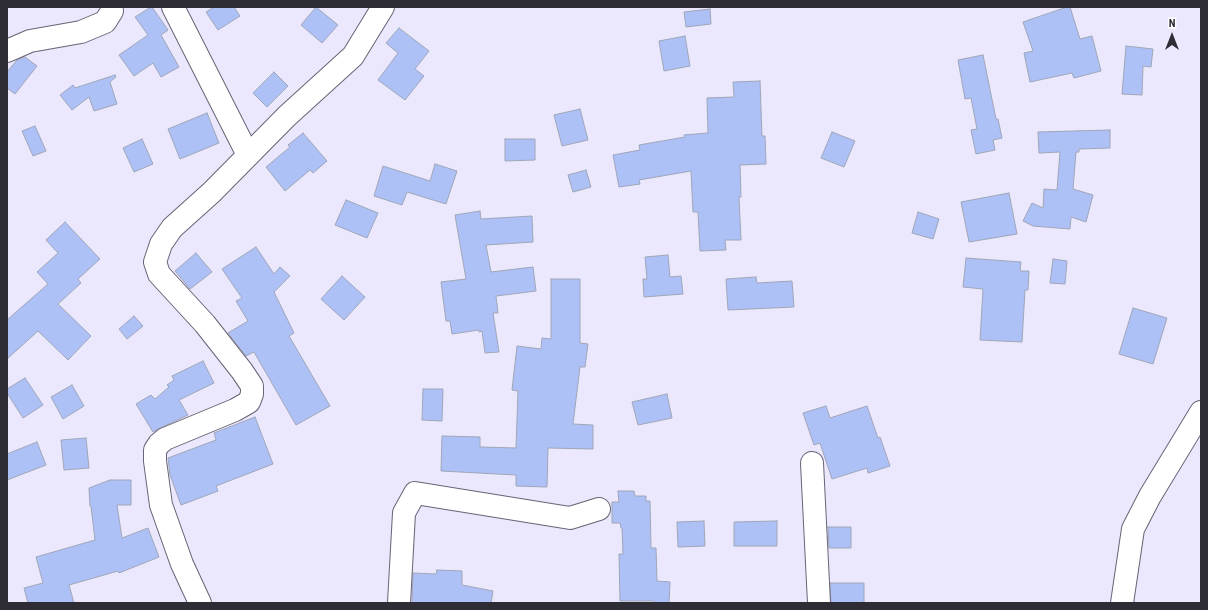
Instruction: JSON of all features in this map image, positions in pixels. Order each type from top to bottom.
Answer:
[{"type":"street","points":[[173,7],[248,155]]},
{"type":"street","points":[[200,603],[182,564],[161,505],[155,461],[156,450],[159,444],[165,439],[236,410],[249,402],[252,394],[252,386],[205,324],[159,274],[155,262],[161,244],[172,228],[212,192],[287,116],[353,56],[382,7]]},
{"type":"street","points":[[7,51],[30,42],[82,32],[105,22],[112,8]]},
{"type":"street","points":[[1122,603],[1133,529],[1150,496],[1201,412]]},
{"type":"street","points":[[812,463],[820,603]]},
{"type":"street","points":[[399,603],[404,513],[415,493],[570,518],[599,509]]},
{"type":"building","points":[[151,7],[168,30],[161,35],[179,67],[161,77],[153,63],[134,76],[119,55],[148,35],[135,17]]},
{"type":"building","points":[[214,7],[234,7],[240,16],[218,30],[206,12]]},
{"type":"building","points":[[316,7],[338,25],[322,43],[301,25]]},
{"type":"building","points":[[1070,7],[1080,39],[1092,36],[1101,71],[1074,78],[1072,73],[1030,82],[1024,53],[1033,51],[1023,22]]},
{"type":"building","points":[[710,9],[711,24],[686,27],[684,12]]},
{"type":"building","points":[[399,28],[429,51],[415,69],[424,76],[405,100],[378,80],[398,53],[386,43]]},
{"type":"building","points":[[685,36],[690,66],[664,71],[659,41]]},
{"type":"building","points":[[1126,46],[1153,49],[1151,67],[1143,66],[1142,95],[1122,94]]},
{"type":"building","points":[[983,55],[996,119],[998,119],[1002,138],[993,140],[995,150],[976,154],[971,130],[977,129],[971,98],[965,99],[958,60]]},
{"type":"building","points":[[25,57],[37,66],[15,94],[7,88],[7,72],[17,60]]},
{"type":"building","points":[[274,72],[288,86],[267,107],[253,93]]},
{"type":"building","points":[[115,75],[116,77],[110,82],[117,104],[94,111],[89,97],[72,110],[60,95],[73,85],[75,88]]},
{"type":"building","points":[[760,81],[762,136],[765,136],[766,164],[740,165],[741,197],[739,197],[741,240],[725,240],[726,250],[700,251],[698,212],[693,212],[691,171],[639,180],[640,184],[619,187],[613,155],[640,150],[639,145],[685,137],[684,135],[708,133],[707,98],[734,97],[733,82]]},
{"type":"building","points":[[580,109],[588,140],[562,146],[554,115]]},
{"type":"building","points":[[207,113],[219,143],[180,159],[168,129]]},
{"type":"building","points":[[35,126],[46,151],[33,156],[22,131]]},
{"type":"building","points":[[1110,130],[1110,148],[1079,149],[1079,152],[1076,152],[1073,189],[1093,195],[1086,222],[1071,217],[1070,229],[1033,226],[1023,221],[1032,203],[1043,208],[1044,189],[1057,190],[1060,152],[1039,153],[1038,132]]},
{"type":"building","points":[[832,132],[855,141],[844,167],[821,158]]},
{"type":"building","points":[[303,133],[327,161],[313,173],[310,170],[285,191],[266,167],[290,147],[288,145]]},
{"type":"building","points":[[142,139],[153,164],[134,172],[123,148]]},
{"type":"building","points":[[505,139],[535,139],[535,160],[505,161]]},
{"type":"building","points":[[435,164],[457,171],[446,204],[407,192],[402,205],[374,196],[383,166],[430,181]]},
{"type":"building","points":[[586,170],[591,187],[573,192],[568,175]]},
{"type":"building","points":[[1009,193],[1017,234],[969,242],[961,202]]},
{"type":"building","points":[[346,200],[378,213],[367,238],[335,225]]},
{"type":"building","points":[[480,211],[481,219],[532,216],[533,242],[486,245],[491,272],[533,267],[536,291],[496,296],[498,313],[493,313],[499,352],[485,353],[482,331],[479,332],[479,330],[452,334],[450,321],[446,321],[441,282],[466,279],[455,215]]},
{"type":"building","points":[[918,212],[939,219],[933,239],[912,233]]},
{"type":"building","points":[[65,222],[100,259],[78,279],[81,283],[58,304],[91,336],[68,360],[38,331],[7,359],[7,320],[48,284],[37,272],[58,253],[46,240]]},
{"type":"building","points":[[256,247],[274,274],[280,267],[290,276],[274,292],[294,333],[289,336],[330,406],[296,425],[254,352],[246,356],[228,333],[248,321],[236,301],[242,298],[222,269]]},
{"type":"building","points":[[196,253],[212,272],[190,289],[175,271]]},
{"type":"building","points":[[668,255],[670,277],[681,276],[683,294],[644,297],[643,279],[647,279],[645,257]]},
{"type":"building","points":[[966,258],[1021,262],[1020,271],[1029,271],[1028,290],[1025,290],[1022,342],[980,340],[983,289],[963,287]]},
{"type":"building","points":[[1053,259],[1067,261],[1065,284],[1050,283]]},
{"type":"building","points":[[342,276],[365,297],[344,320],[321,299]]},
{"type":"building","points":[[756,277],[757,283],[792,281],[794,307],[728,310],[726,279]]},
{"type":"building","points":[[551,279],[580,279],[580,343],[588,344],[585,367],[580,367],[573,424],[593,425],[593,449],[548,448],[547,487],[516,486],[516,475],[441,471],[442,436],[480,437],[480,447],[516,448],[518,391],[512,390],[517,346],[541,349],[542,338],[551,339]]},
{"type":"building","points":[[1133,308],[1167,318],[1153,364],[1119,354]]},
{"type":"building","points":[[134,316],[143,326],[127,339],[119,329]]},
{"type":"building","points":[[203,361],[214,383],[179,400],[188,415],[153,432],[136,404],[151,395],[155,399],[169,387],[167,385],[174,380],[172,376]]},
{"type":"building","points":[[25,378],[43,405],[23,418],[7,393],[7,389]]},
{"type":"building","points":[[72,385],[84,406],[63,419],[51,397]]},
{"type":"building","points":[[423,389],[443,389],[442,421],[422,420]]},
{"type":"building","points":[[667,394],[672,418],[638,425],[632,402]]},
{"type":"building","points":[[826,406],[830,418],[867,406],[890,466],[868,473],[867,468],[832,479],[820,443],[814,445],[803,413]]},
{"type":"building","points":[[255,417],[273,464],[216,486],[218,491],[181,505],[170,475],[168,458],[216,440],[214,433]]},
{"type":"building","points":[[86,438],[89,468],[64,470],[61,440]]},
{"type":"building","points":[[37,442],[46,465],[7,480],[7,454]]},
{"type":"building","points":[[110,480],[131,480],[131,505],[117,505],[122,538],[148,528],[159,557],[119,573],[118,571],[69,585],[74,603],[28,603],[24,588],[43,583],[36,557],[95,540],[89,488]]},
{"type":"building","points":[[618,491],[634,491],[635,496],[646,496],[646,501],[650,501],[651,548],[656,548],[657,581],[670,582],[669,603],[654,603],[654,601],[620,601],[619,554],[623,554],[622,528],[620,523],[612,523],[612,502],[619,502]]},
{"type":"building","points":[[704,521],[705,546],[678,547],[677,522]]},
{"type":"building","points":[[777,521],[777,546],[734,546],[734,522]]},
{"type":"building","points":[[828,527],[851,527],[851,548],[829,548]]},
{"type":"building","points":[[437,570],[462,571],[462,585],[493,591],[491,603],[412,603],[413,573],[436,574]]},
{"type":"building","points":[[830,583],[864,583],[864,603],[831,603]]}]
